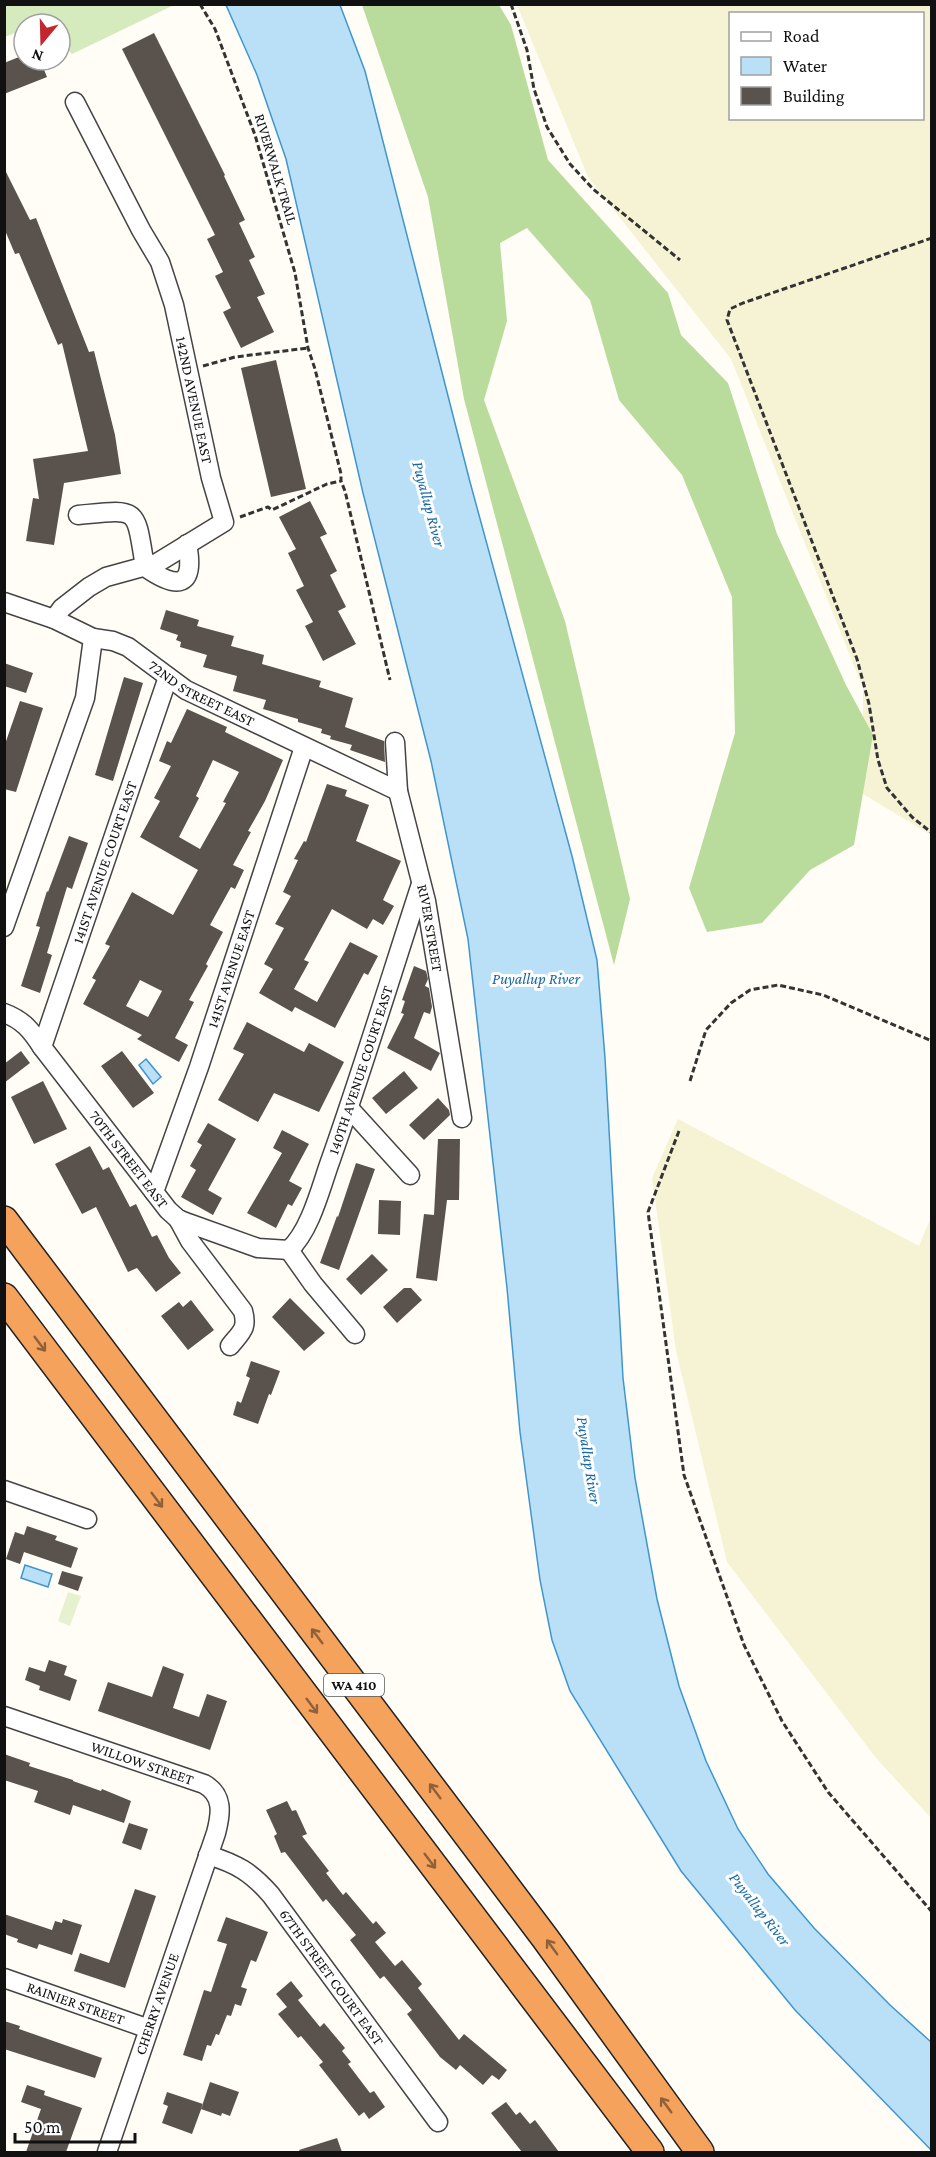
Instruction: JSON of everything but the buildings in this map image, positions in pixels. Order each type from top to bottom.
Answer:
[{"type":"highway","name":"WA 410","points":[[4,1220],[545,1938],[700,2152]]},
{"type":"highway","name":"WA 410","points":[[4,1297],[650,2152]]},
{"type":"street","name":"142ND AVENUE EAST","points":[[75,102],[135,220],[160,262],[174,305],[214,494],[224,522]]},
{"type":"street","points":[[78,515],[121,511],[132,514],[138,522],[145,567]]},
{"type":"street","points":[[54,619],[62,608],[88,587],[106,577],[157,563],[224,522]]},
{"type":"street","points":[[145,567],[167,580],[177,582],[185,578],[191,568],[187,544]]},
{"type":"street","name":"72ND STREET EAST","points":[[4,602],[54,619],[93,638],[113,641],[128,647],[186,690],[398,791]]},
{"type":"street","points":[[4,927],[86,698],[93,638]]},
{"type":"street","name":"141ST AVENUE COURT EAST","points":[[42,1047],[168,677]]},
{"type":"street","name":"RIVER STREET","points":[[395,741],[398,791],[426,901],[462,1118]]},
{"type":"street","name":"141ST AVENUE EAST","points":[[154,1192],[202,1056],[304,747]]},
{"type":"street","name":"140TH AVENUE COURT EAST","points":[[289,1250],[297,1243],[313,1208],[349,1108],[421,884]]},
{"type":"street","name":"70TH STREET EAST","points":[[4,1013],[29,1026],[42,1047],[168,1210],[178,1219],[258,1248],[289,1250]]},
{"type":"street","points":[[349,1108],[410,1175]]},
{"type":"street","points":[[178,1219],[190,1241],[243,1311],[246,1322],[230,1346]]},
{"type":"street","points":[[289,1250],[313,1284],[355,1334]]},
{"type":"street","points":[[4,1490],[87,1519]]},
{"type":"street","name":"WILLOW STREET","points":[[4,1716],[208,1787],[219,1800],[220,1812],[218,1826],[208,1855]]},
{"type":"street","name":"CHERRY AVENUE","points":[[107,2152],[208,1855]]},
{"type":"street","name":"67TH STREET COURT EAST","points":[[208,1855],[244,1869],[271,1895],[438,2122]]},
{"type":"street","name":"RAINIER STREET","points":[[4,1978],[149,2029]]},
{"type":"path","name":"RIVERWALK TRAIL","points":[[200,4],[215,28],[255,135],[295,273],[308,348],[341,474],[340,481],[390,680]]},
{"type":"path","points":[[511,4],[527,50],[534,89],[547,127],[570,164],[593,189],[680,260]]},
{"type":"path","points":[[932,238],[743,303],[730,309],[727,320],[857,659],[869,704],[878,760],[887,788],[912,817],[932,833]]},
{"type":"path","points":[[188,370],[235,357],[308,348]]},
{"type":"path","points":[[224,522],[268,507],[272,510],[327,484],[340,481]]},
{"type":"path","points":[[690,1081],[706,1030],[731,1003],[750,990],[778,985],[823,995],[932,1041]]},
{"type":"path","points":[[679,1131],[648,1212],[684,1475],[744,1645],[782,1721],[828,1792],[932,1912]]},
{"type":"shaded area","points":[[517,5],[931,5],[931,835],[863,794],[863,688],[731,359],[588,177]]},
{"type":"shaded area","points":[[678,1119],[919,1246],[931,1217],[931,1818],[876,1758],[727,1562],[676,1351],[652,1178]]},
{"type":"green space","points":[[5,4],[174,4],[72,54],[72,12],[12,12],[12,34],[5,37]]},
{"type":"green space","points":[[362,5],[499,5],[511,25],[548,160],[668,293],[681,335],[728,383],[777,534],[846,685],[873,735],[854,845],[810,870],[762,923],[707,932],[689,888],[735,733],[732,597],[682,475],[619,400],[590,300],[527,228],[500,243],[507,321],[484,400],[565,621],[630,899],[614,965],[464,399],[428,197]]},
{"type":"green space","points":[[68,1592],[81,1596],[70,1626],[58,1621]]},
{"type":"water","name":"Puyallup River","points":[[226,5],[340,5],[365,71],[470,482],[572,856],[597,960],[605,1058],[623,1378],[635,1478],[657,1599],[679,1686],[706,1761],[738,1829],[768,1874],[814,1928],[890,2005],[931,2042],[931,2150],[795,2010],[681,1871],[570,1691],[552,1640],[540,1580],[520,1432],[507,1288],[468,939],[431,761],[363,493],[286,159],[257,75]]},
{"type":"water","points":[[146,1059],[161,1077],[153,1084],[139,1065]]},
{"type":"water","points":[[25,1565],[52,1574],[48,1587],[21,1578]]}]
